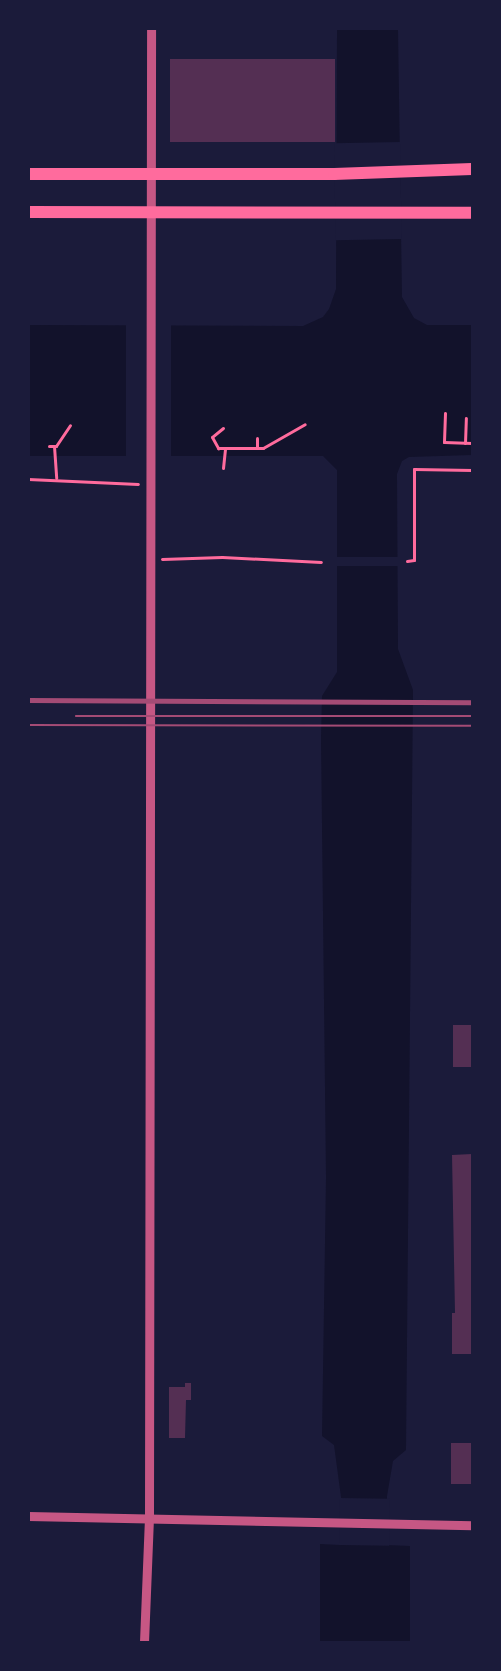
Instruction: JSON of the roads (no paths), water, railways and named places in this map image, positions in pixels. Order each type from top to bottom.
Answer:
[{"type":"main road","points":[[28,174],[334,174],[401,169],[472,169]]},
{"type":"main road","points":[[28,212],[472,213]]},
{"type":"street","points":[[144,1642],[149,1520],[149,326],[152,28]]},
{"type":"street","points":[[28,1516],[472,1525]]},
{"type":"tram line","points":[[76,716],[472,716]]},
{"type":"tram line","points":[[28,725],[472,726]]},
{"type":"railway","points":[[28,700],[472,702]]}]
